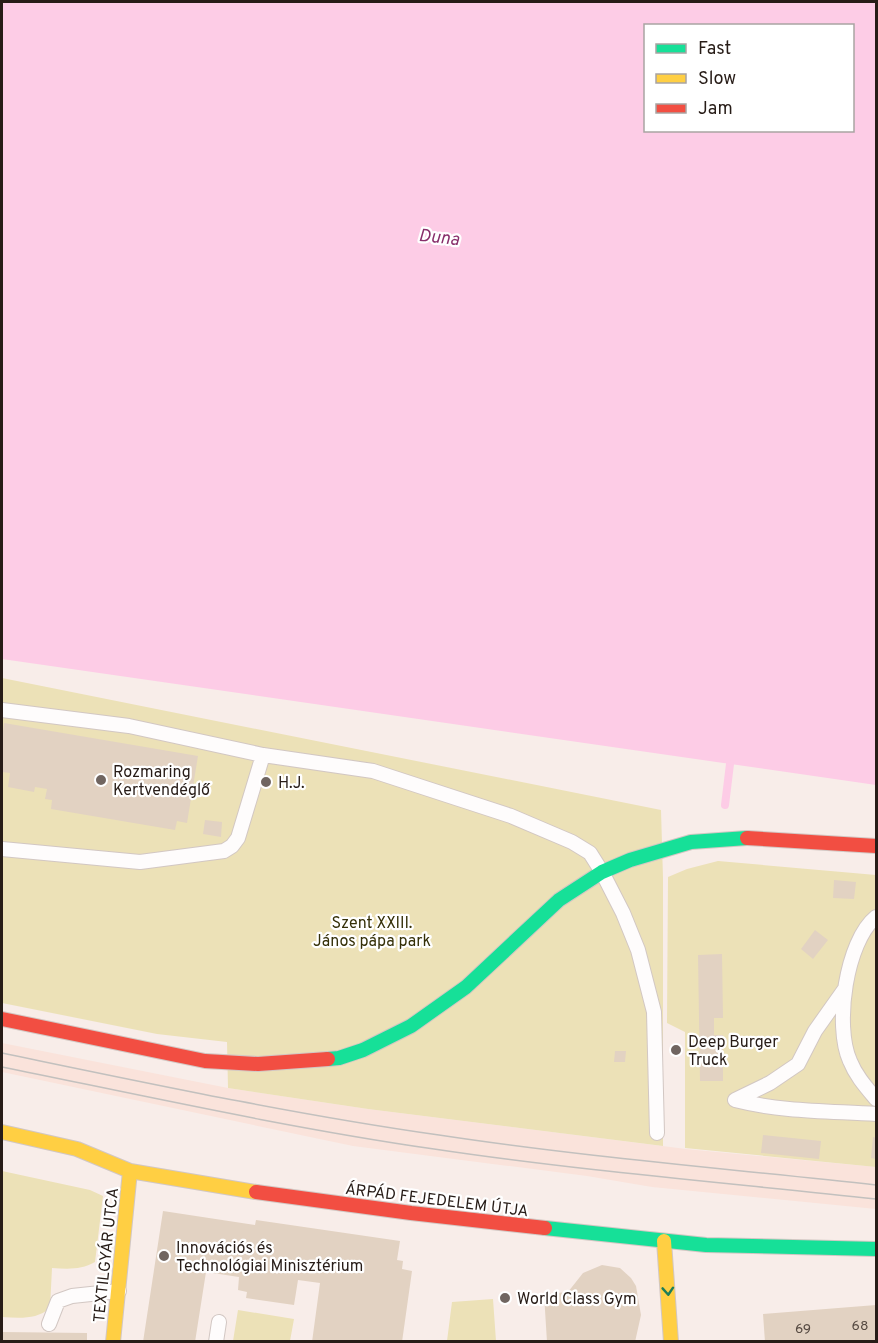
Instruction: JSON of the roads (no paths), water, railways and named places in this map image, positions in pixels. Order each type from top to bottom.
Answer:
[{"type":"street","points":[[2,1019],[205,1061],[258,1064],[339,1058],[363,1050],[411,1026],[466,987],[559,900],[602,872],[630,860],[691,842],[740,838],[876,846]]},
{"type":"street","name":"ÁRPÁD FEJEDELEM ÚTJA","points":[[2,1132],[77,1149],[130,1171],[300,1199],[706,1245],[876,1249]]},
{"type":"street","name":"TEXTILGYÁR UTCA","points":[[113,1341],[130,1171]]},
{"type":"street","points":[[664,1241],[671,1341]]},
{"type":"lane","points":[[2,710],[129,726],[263,755],[373,771],[511,816],[572,842],[590,854],[602,872],[623,913],[638,950],[654,1012],[657,1133]]},
{"type":"lane","points":[[2,849],[140,862],[224,851],[238,838],[263,755]]},
{"type":"lane","points":[[876,917],[869,923],[854,953],[844,990],[843,1023],[849,1059],[861,1082],[876,1099]]},
{"type":"lane","points":[[844,990],[815,1031],[798,1064],[770,1083],[735,1100],[798,1111],[876,1114]]},
{"type":"lane","points":[[49,1324],[58,1301],[72,1296],[119,1291]]},
{"type":"lane","points":[[216,1341],[219,1322]]},
{"type":"water","name":"Duna","points":[[2,2],[876,2],[876,785],[2,659]]},
{"type":"waterway","points":[[725,805],[730,764]]},
{"type":"tram line","points":[[2,1053],[165,1087],[384,1127],[603,1156],[876,1185]]},
{"type":"tram line","points":[[2,1067],[380,1141],[600,1170],[876,1199]]},
{"type":"place","name":"Rozmaring Kertvendéglő","points":[[101,780]]},
{"type":"place","name":"H.J.","points":[[266,782]]},
{"type":"place","name":"Deep Burger Truck","points":[[676,1050]]},
{"type":"place","name":"Innovációs és Technológiai Minisztérium","points":[[164,1256]]},
{"type":"place","name":"World Class Gym","points":[[505,1298]]},
{"type":"park label","name":"Szent XXIII. János pápa park","points":[[372,931]]}]
